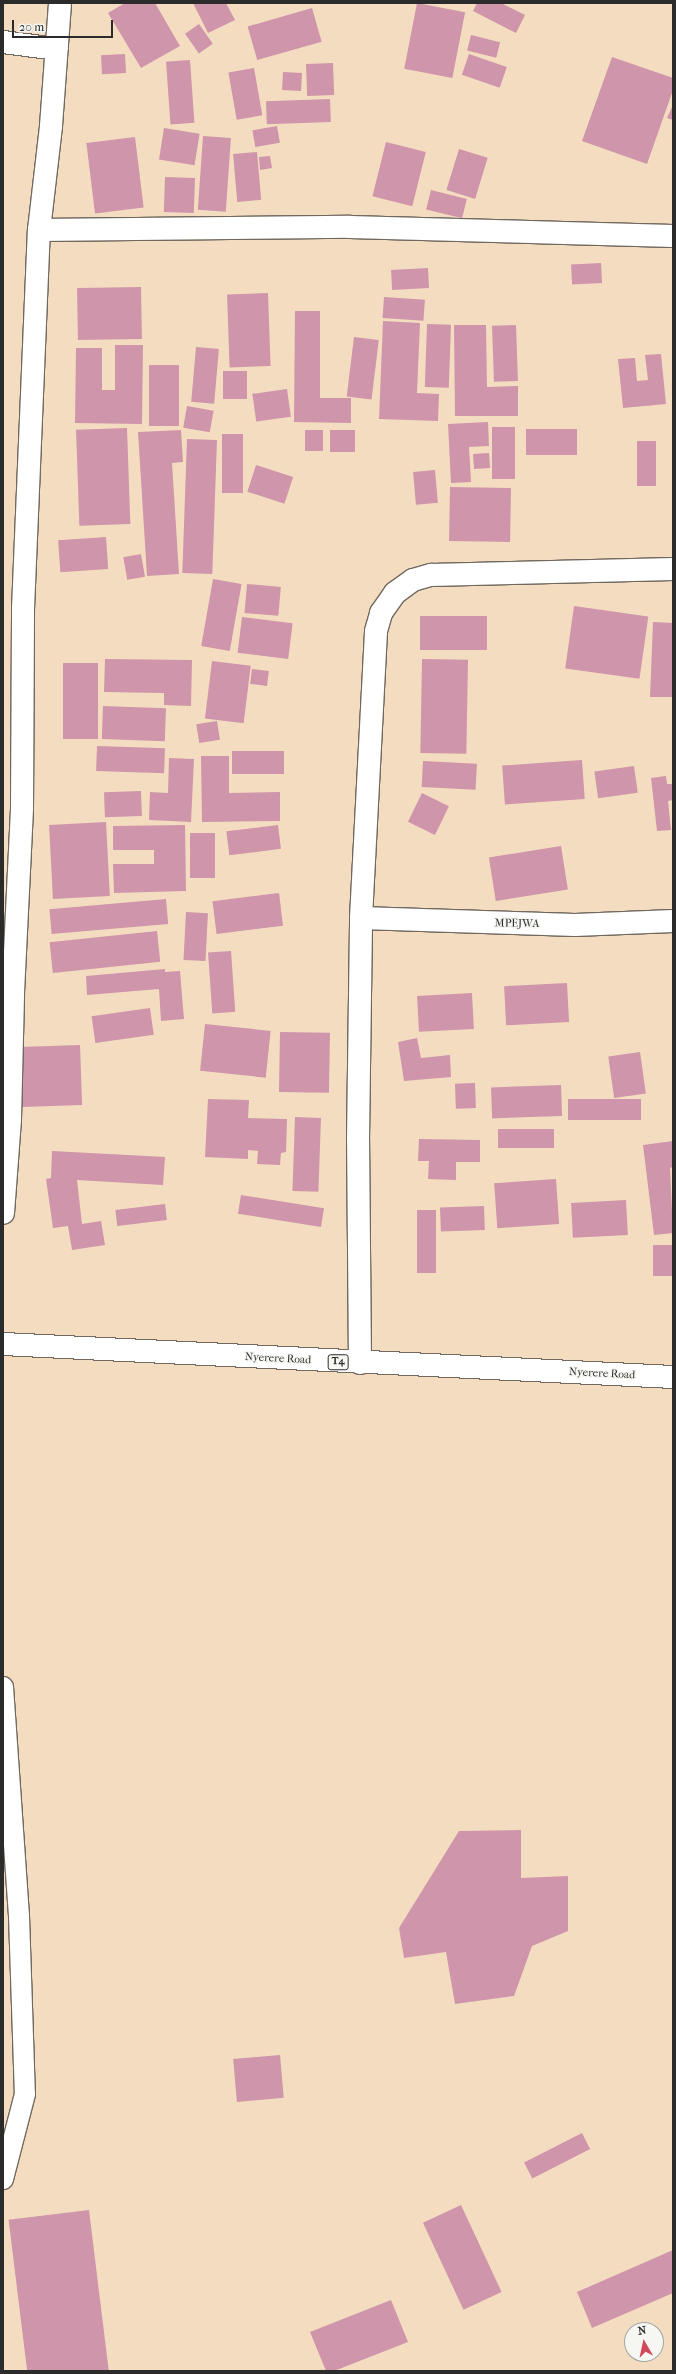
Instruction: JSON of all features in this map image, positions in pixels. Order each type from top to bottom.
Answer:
[{"type":"main road","points":[[3,1213],[10,1119],[9,936],[22,808],[23,609],[39,230],[57,50],[60,3]]},
{"type":"main road","points":[[3,42],[57,50]]},
{"type":"main road","points":[[39,230],[350,227],[673,236]]},
{"type":"main road","points":[[360,1363],[358,1139],[362,918],[376,631],[381,613],[395,593],[414,580],[431,575],[673,569]]},
{"type":"main road","name":"MPEJWA","points":[[362,918],[575,924],[673,921]]},
{"type":"main road","name":"Nyerere Road","points":[[3,1344],[673,1378]]},
{"type":"lane","points":[[3,1688],[19,1916],[26,2094],[3,2179]]},
{"type":"building","points":[[125,3],[155,3],[180,46],[141,68],[108,13]]},
{"type":"building","points":[[193,3],[226,3],[235,20],[208,33]]},
{"type":"building","points":[[417,3],[465,12],[452,78],[404,69]]},
{"type":"building","points":[[477,3],[501,3],[525,15],[516,33],[473,11]]},
{"type":"building","points":[[312,8],[322,42],[257,60],[248,26]]},
{"type":"building","points":[[199,24],[213,44],[199,53],[185,34]]},
{"type":"building","points":[[471,35],[500,42],[496,58],[467,51]]},
{"type":"building","points":[[125,54],[126,73],[102,74],[101,55]]},
{"type":"building","points":[[469,54],[507,67],[500,88],[462,75]]},
{"type":"building","points":[[612,57],[673,78],[673,90],[647,164],[582,141]]},
{"type":"building","points":[[190,60],[194,123],[170,125],[166,62]]},
{"type":"building","points":[[333,63],[334,95],[307,96],[306,64]]},
{"type":"building","points":[[254,68],[262,115],[237,120],[228,73]]},
{"type":"building","points":[[283,72],[302,73],[301,91],[282,90]]},
{"type":"building","points":[[330,99],[331,122],[267,124],[266,101]]},
{"type":"building","points":[[673,105],[673,120],[667,118]]},
{"type":"building","points":[[277,126],[280,143],[255,147],[252,130]]},
{"type":"building","points":[[164,128],[200,134],[195,165],[159,160]]},
{"type":"building","points":[[203,136],[231,138],[226,212],[198,210]]},
{"type":"building","points":[[135,137],[144,207],[95,213],[86,143]]},
{"type":"building","points":[[386,142],[426,152],[412,206],[372,196]]},
{"type":"building","points":[[459,149],[488,158],[475,199],[446,190]]},
{"type":"building","points":[[257,152],[261,200],[237,202],[233,154]]},
{"type":"building","points":[[270,156],[272,168],[260,170],[259,157]]},
{"type":"building","points":[[165,177],[195,178],[194,213],[164,212]]},
{"type":"building","points":[[431,190],[467,199],[462,218],[426,209]]},
{"type":"building","points":[[601,263],[602,283],[572,285],[571,265]]},
{"type":"building","points":[[428,268],[429,288],[392,290],[391,270]]},
{"type":"building","points":[[141,287],[142,339],[78,340],[77,288]]},
{"type":"building","points":[[268,293],[271,366],[230,367],[227,294]]},
{"type":"building","points":[[384,297],[425,300],[423,321],[383,318]]},
{"type":"building","points":[[295,311],[320,311],[320,398],[351,398],[351,423],[294,422]]},
{"type":"building","points":[[383,321],[420,323],[417,393],[439,394],[438,421],[379,419]]},
{"type":"building","points":[[427,324],[451,325],[449,388],[425,387]]},
{"type":"building","points":[[454,325],[486,325],[487,387],[518,386],[518,416],[455,416]]},
{"type":"building","points":[[516,325],[518,381],[494,382],[492,326]]},
{"type":"building","points":[[354,337],[379,340],[372,400],[347,397]]},
{"type":"building","points":[[115,345],[143,345],[142,424],[75,423],[76,348],[102,348],[102,390],[115,390]]},
{"type":"building","points":[[196,347],[219,349],[214,404],[191,402]]},
{"type":"building","points":[[661,354],[666,404],[623,408],[618,359],[635,358],[637,381],[648,380],[645,355]]},
{"type":"building","points":[[149,365],[179,365],[179,426],[149,426]]},
{"type":"building","points":[[223,371],[247,371],[247,399],[223,399]]},
{"type":"building","points":[[287,389],[291,417],[256,422],[252,394]]},
{"type":"building","points":[[187,406],[214,411],[210,432],[183,428]]},
{"type":"building","points":[[488,422],[489,446],[469,447],[471,482],[451,483],[448,424]]},
{"type":"building","points":[[492,427],[515,427],[515,479],[492,479]]},
{"type":"building","points":[[127,428],[130,524],[79,526],[76,430]]},
{"type":"building","points":[[526,429],[577,429],[577,455],[526,455]]},
{"type":"building","points":[[181,430],[183,462],[172,463],[179,574],[147,576],[138,432]]},
{"type":"building","points":[[305,430],[323,430],[323,451],[305,451]]},
{"type":"building","points":[[330,430],[355,430],[355,452],[330,452]]},
{"type":"building","points":[[222,434],[243,434],[243,493],[222,493]]},
{"type":"building","points":[[187,439],[217,440],[212,574],[182,573]]},
{"type":"building","points":[[637,441],[656,441],[656,486],[637,486]]},
{"type":"building","points":[[489,453],[490,468],[474,469],[473,454]]},
{"type":"building","points":[[256,465],[293,477],[284,504],[247,492]]},
{"type":"building","points":[[435,470],[438,503],[416,505],[413,472]]},
{"type":"building","points":[[450,487],[511,488],[510,542],[449,541]]},
{"type":"building","points":[[106,537],[108,569],[60,572],[58,540]]},
{"type":"building","points":[[141,554],[145,577],[127,580],[123,557]]},
{"type":"building","points":[[213,579],[242,584],[230,651],[201,646]]},
{"type":"building","points":[[247,584],[281,587],[278,616],[244,613]]},
{"type":"building","points":[[574,606],[648,616],[640,679],[565,668]]},
{"type":"building","points":[[420,616],[487,616],[487,650],[420,650]]},
{"type":"building","points":[[242,617],[293,623],[288,659],[238,653]]},
{"type":"building","points":[[653,622],[673,623],[673,697],[650,697]]},
{"type":"building","points":[[105,659],[192,660],[191,706],[164,705],[164,693],[104,692]]},
{"type":"building","points":[[422,659],[468,660],[466,754],[420,753]]},
{"type":"building","points":[[212,661],[251,666],[244,723],[205,719]]},
{"type":"building","points":[[63,663],[98,663],[98,739],[63,739]]},
{"type":"building","points":[[252,669],[269,671],[267,686],[250,684]]},
{"type":"building","points":[[103,706],[166,708],[165,741],[102,739]]},
{"type":"building","points":[[217,721],[220,740],[199,743],[196,724]]},
{"type":"building","points":[[97,746],[165,748],[164,773],[96,771]]},
{"type":"building","points":[[232,751],[284,751],[284,774],[232,774]]},
{"type":"building","points":[[201,756],[229,756],[229,793],[280,792],[280,821],[202,822]]},
{"type":"building","points":[[169,758],[194,759],[191,822],[149,820],[150,792],[168,793]]},
{"type":"building","points":[[582,760],[585,799],[505,804],[502,766]]},
{"type":"building","points":[[423,761],[477,764],[476,790],[422,787]]},
{"type":"building","points":[[634,766],[638,793],[598,798],[594,772]]},
{"type":"building","points":[[666,776],[667,784],[673,784],[673,800],[668,801],[671,830],[657,831],[651,778]]},
{"type":"building","points":[[141,791],[142,816],[105,817],[104,792]]},
{"type":"building","points":[[422,793],[449,806],[435,835],[408,822]]},
{"type":"building","points":[[106,822],[110,896],[53,899],[49,825]]},
{"type":"building","points":[[185,825],[186,891],[114,893],[113,864],[154,864],[154,850],[113,850],[113,826]]},
{"type":"building","points":[[278,825],[281,849],[229,855],[226,831]]},
{"type":"building","points":[[190,833],[215,833],[215,878],[190,878]]},
{"type":"building","points":[[561,846],[568,889],[496,901],[489,857]]},
{"type":"building","points":[[279,893],[283,926],[217,934],[212,901]]},
{"type":"building","points":[[166,899],[168,924],[52,934],[49,909]]},
{"type":"building","points":[[186,912],[208,913],[205,961],[183,960]]},
{"type":"building","points":[[157,931],[160,962],[53,973],[50,942]]},
{"type":"building","points":[[231,951],[235,1012],[212,1013],[208,953]]},
{"type":"building","points":[[165,969],[165,972],[180,971],[184,1019],[161,1021],[159,989],[87,995],[86,976]]},
{"type":"building","points":[[567,983],[569,1022],[506,1025],[504,986]]},
{"type":"building","points":[[472,993],[474,1029],[419,1032],[417,996]]},
{"type":"building","points":[[150,1008],[154,1035],[95,1043],[92,1016]]},
{"type":"building","points":[[205,1024],[271,1031],[266,1078],[200,1071]]},
{"type":"building","points":[[280,1032],[330,1033],[329,1093],[279,1092]]},
{"type":"building","points":[[417,1038],[421,1058],[450,1055],[451,1077],[404,1081],[398,1042]]},
{"type":"building","points":[[80,1045],[82,1105],[22,1107],[20,1047]]},
{"type":"building","points":[[640,1052],[646,1094],[614,1098],[608,1056]]},
{"type":"building","points":[[475,1083],[476,1108],[456,1109],[455,1084]]},
{"type":"building","points":[[561,1085],[562,1116],[492,1118],[491,1087]]},
{"type":"building","points":[[208,1099],[249,1100],[248,1118],[287,1119],[286,1152],[281,1153],[280,1165],[257,1164],[258,1151],[248,1150],[248,1159],[205,1157]]},
{"type":"building","points":[[568,1099],[641,1099],[641,1120],[568,1120]]},
{"type":"building","points":[[295,1117],[321,1118],[318,1192],[292,1191]]},
{"type":"building","points":[[498,1129],[554,1129],[554,1148],[498,1148]]},
{"type":"building","points":[[419,1139],[480,1140],[480,1162],[456,1162],[456,1180],[428,1179],[429,1161],[418,1161]]},
{"type":"building","points":[[673,1141],[673,1167],[670,1168],[673,1233],[654,1235],[643,1145]]},
{"type":"building","points":[[52,1151],[165,1157],[163,1185],[77,1180],[82,1224],[101,1221],[105,1245],[72,1250],[68,1226],[53,1228],[46,1179],[51,1178]]},
{"type":"building","points":[[556,1179],[559,1224],[497,1228],[494,1183]]},
{"type":"building","points":[[241,1195],[324,1208],[321,1227],[238,1214]]},
{"type":"building","points":[[626,1200],[628,1235],[573,1238],[571,1203]]},
{"type":"building","points":[[165,1204],[167,1220],[117,1226],[115,1210]]},
{"type":"building","points":[[484,1206],[485,1230],[441,1232],[440,1208]]},
{"type":"building","points":[[417,1210],[436,1210],[436,1273],[417,1273]]},
{"type":"building","points":[[653,1245],[673,1245],[673,1276],[653,1276]]},
{"type":"building","points":[[521,1830],[521,1878],[568,1876],[568,1931],[532,1946],[514,1996],[455,2004],[446,1952],[404,1958],[399,1928],[459,1831]]},
{"type":"building","points":[[280,2055],[284,2098],[237,2102],[233,2059]]},
{"type":"building","points":[[582,2133],[590,2149],[532,2179],[524,2163]]},
{"type":"building","points":[[461,2205],[502,2292],[464,2310],[423,2223]]},
{"type":"building","points":[[89,2210],[109,2371],[27,2371],[9,2220]]},
{"type":"building","points":[[673,2250],[673,2293],[592,2328],[577,2292]]},
{"type":"building","points":[[391,2300],[408,2342],[334,2371],[326,2371],[310,2332]]}]
